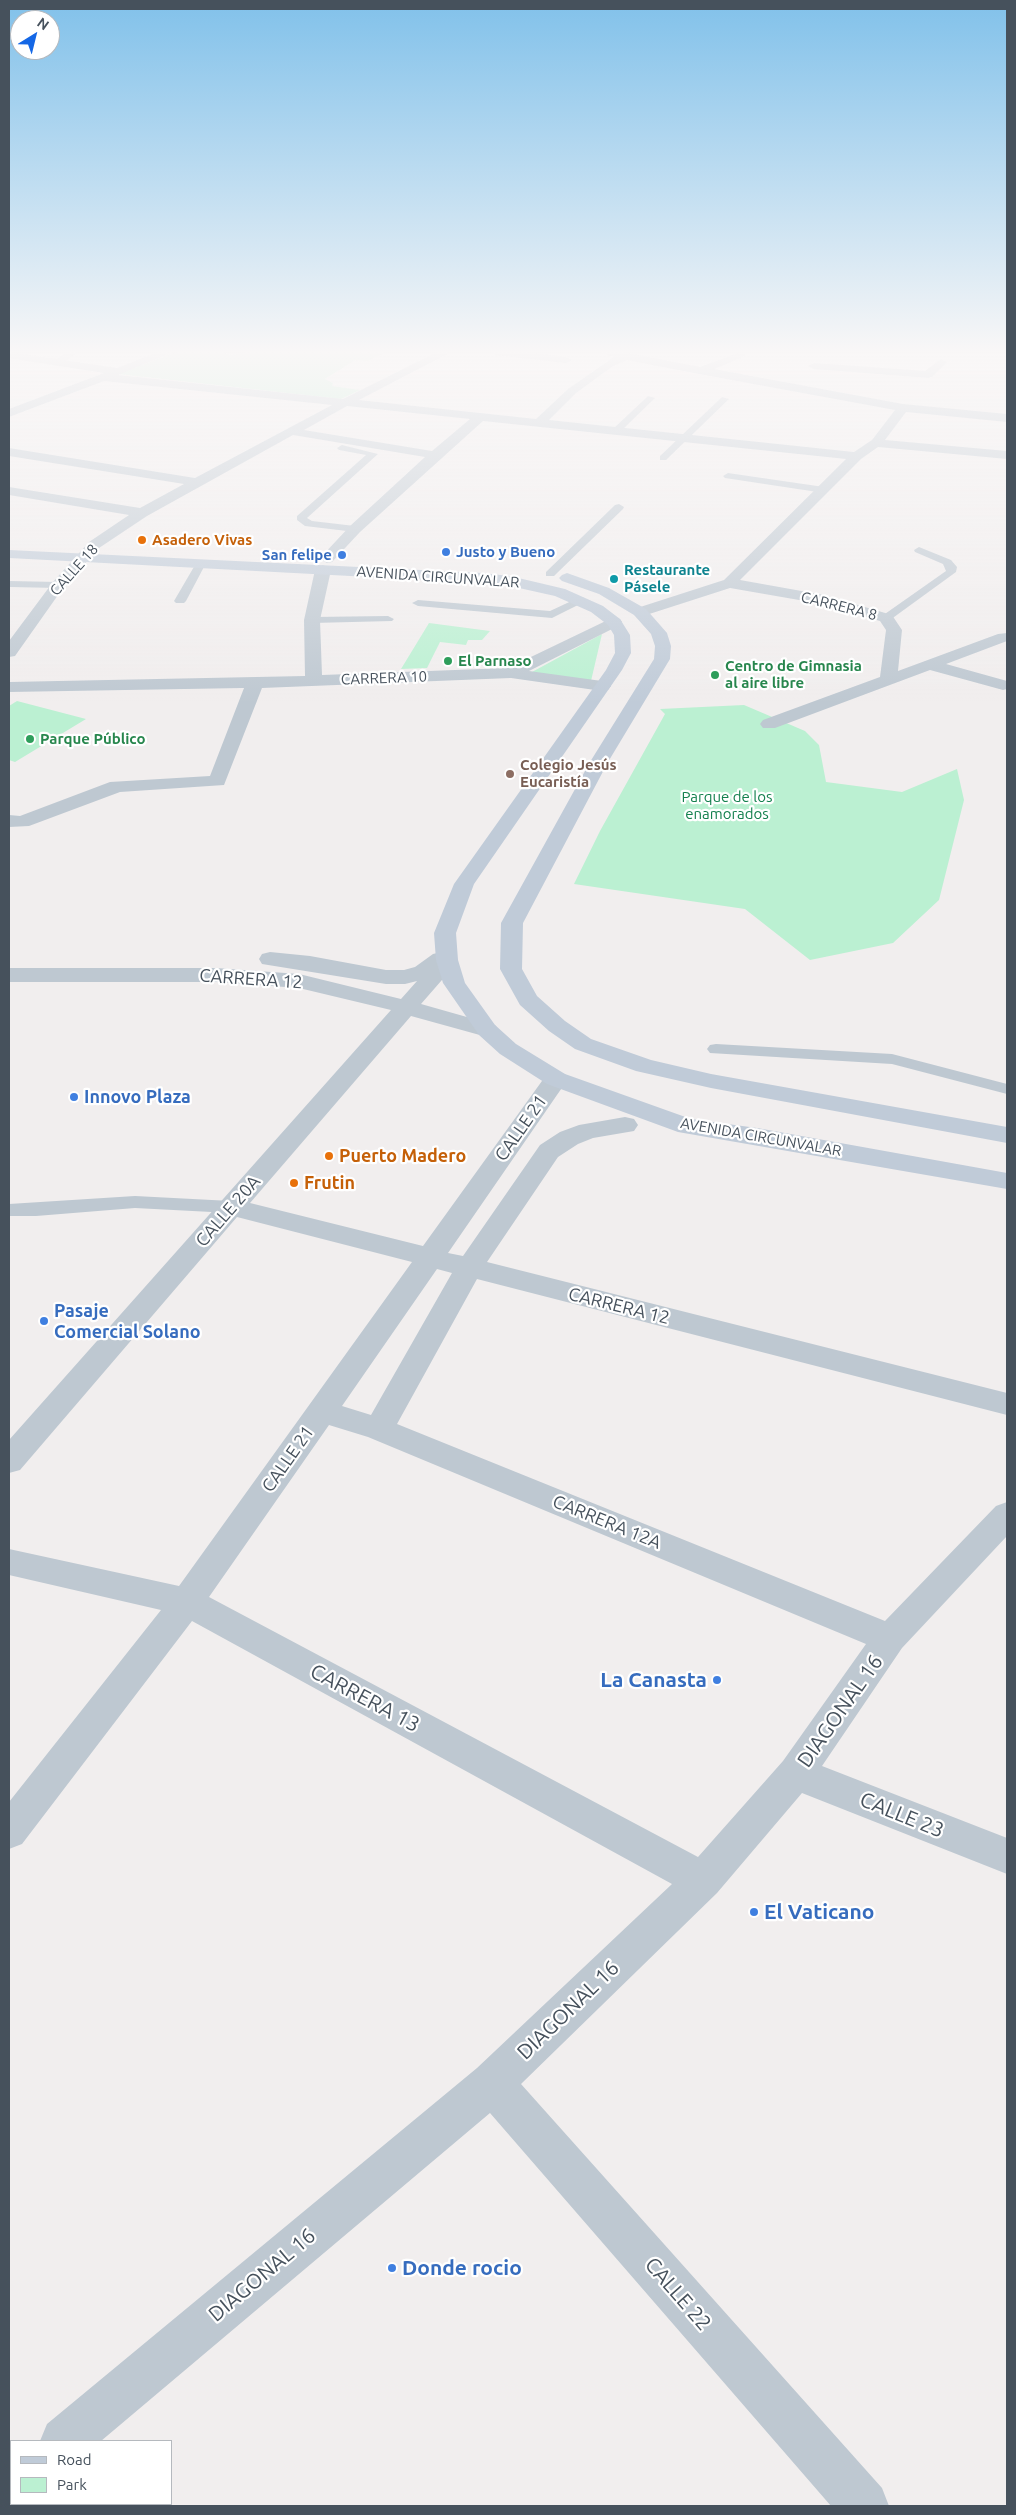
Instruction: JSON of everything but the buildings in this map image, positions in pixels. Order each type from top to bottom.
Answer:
[{"type":"main road","name":"AVENIDA CIRCUNVALAR","points":[[9,542],[94,545],[510,581],[552,590],[580,600],[614,622],[622,636],[623,653],[464,884],[445,933],[446,958],[454,983],[487,1030],[508,1049],[556,1079],[686,1126],[767,1138],[1007,1181]]},
{"type":"main road","name":"AVENIDA CIRCUNVALAR","points":[[9,554],[200,565],[453,564],[515,568],[550,574],[604,591],[640,612],[659,634],[663,646],[662,658],[644,691],[599,762],[512,923],[511,969],[528,1000],[557,1026],[583,1044],[644,1066],[711,1081],[1007,1135]]},
{"type":"main road","points":[[602,686],[644,691]]},
{"type":"street","points":[[118,469],[197,482]]},
{"type":"street","name":"CALLE 18","points":[[11,647],[58,585],[94,545],[142,513],[220,469]]},
{"type":"street","points":[[314,680],[312,620],[325,564],[355,529],[419,469]]},
{"type":"street","points":[[640,612],[729,583],[843,469]]},
{"type":"street","points":[[9,491],[142,513]]},
{"type":"street","name":"CARRERA 8","points":[[729,583],[824,600],[886,618],[894,630],[888,680]]},
{"type":"street","points":[[511,673],[614,622]]},
{"type":"street","points":[[770,724],[1004,637]]},
{"type":"street","points":[[929,665],[1003,685]]},
{"type":"street","name":"CARRERA 10","points":[[9,687],[254,683],[511,673],[602,686]]},
{"type":"street","points":[[9,821],[22,822],[117,786],[217,781],[254,683]]},
{"type":"street","name":"CARRERA 12","points":[[9,975],[261,968],[310,963],[386,978],[405,977],[423,972],[446,958]]},
{"type":"street","name":"CALLE 20A","points":[[9,1461],[405,1008],[446,958]]},
{"type":"street","name":"CARRERA 12","points":[[9,960],[261,968],[300,981],[487,1030]]},
{"type":"street","name":"CALLE 21","points":[[9,1831],[187,1602],[556,1079]]},
{"type":"street","name":"CALLE 21","points":[[379,1429],[469,1268],[549,1151],[569,1138],[588,1131],[625,1125]]},
{"type":"street","name":"CARRERA 12","points":[[231,1207],[1007,1404]]},
{"type":"street","name":"CARRERA 12A","points":[[322,1411],[379,1429],[890,1638]]},
{"type":"street","name":"DIAGONAL 16","points":[[65,2440],[492,2082],[704,1880],[796,1773],[890,1638],[1007,1515]]},
{"type":"street","name":"CARRERA 13","points":[[9,1562],[187,1602],[704,1880]]},
{"type":"street","name":"CALLE 23","points":[[796,1773],[1007,1856]]},
{"type":"street","name":"CALLE 22","points":[[492,2082],[864,2506]]},
{"type":"lane","points":[[355,529],[309,524],[301,518],[356,469]]},
{"type":"lane","points":[[728,476],[824,490]]},
{"type":"lane","points":[[550,574],[619,506]]},
{"type":"lane","points":[[886,618],[951,572],[952,567],[947,562],[919,550]]},
{"type":"lane","points":[[180,601],[200,565]]},
{"type":"lane","points":[[9,584],[58,585]]},
{"type":"lane","points":[[418,603],[552,615],[580,600]]},
{"type":"lane","points":[[312,620],[388,619]]},
{"type":"lane","points":[[716,1049],[892,1059],[1007,1089]]},
{"type":"lane","points":[[9,1210],[36,1210],[135,1202],[231,1207]]},
{"type":"green space","points":[[429,623],[490,631],[482,640],[468,640],[466,645],[440,642],[427,668],[401,669]]},
{"type":"green space","points":[[602,634],[591,681],[532,672]]},
{"type":"green space","name":"Parque Público","points":[[17,701],[86,719],[15,762],[9,760],[9,706]]},
{"type":"green space","name":"Parque de los enamorados","points":[[744,705],[805,731],[819,745],[826,782],[902,792],[957,769],[964,800],[939,900],[893,943],[810,960],[745,909],[574,884],[600,831],[665,714],[660,709]]},
{"type":"place","name":"Asadero Vivas","points":[[142,540]]},
{"type":"place","name":"Justo y Bueno","points":[[446,552]]},
{"type":"place","name":"San felipe","points":[[342,555]]},
{"type":"place","name":"Restaurante Pásele","points":[[614,579]]},
{"type":"place","name":"El Parnaso","points":[[448,661]]},
{"type":"place","name":"Centro de Gimnasia al aire libre","points":[[715,675]]},
{"type":"place","name":"Parque Público","points":[[30,739]]},
{"type":"place","name":"Colegio Jesús Eucaristía","points":[[510,774]]},
{"type":"place","name":"Innovo Plaza","points":[[74,1097]]},
{"type":"place","name":"Puerto Madero","points":[[329,1156]]},
{"type":"place","name":"Frutin","points":[[294,1183]]},
{"type":"place","name":"Pasaje Comercial Solano","points":[[44,1321]]},
{"type":"place","name":"La Canasta","points":[[717,1680]]},
{"type":"place","name":"El Vaticano","points":[[754,1912]]},
{"type":"place","name":"Donde rocio","points":[[392,2268]]}]
